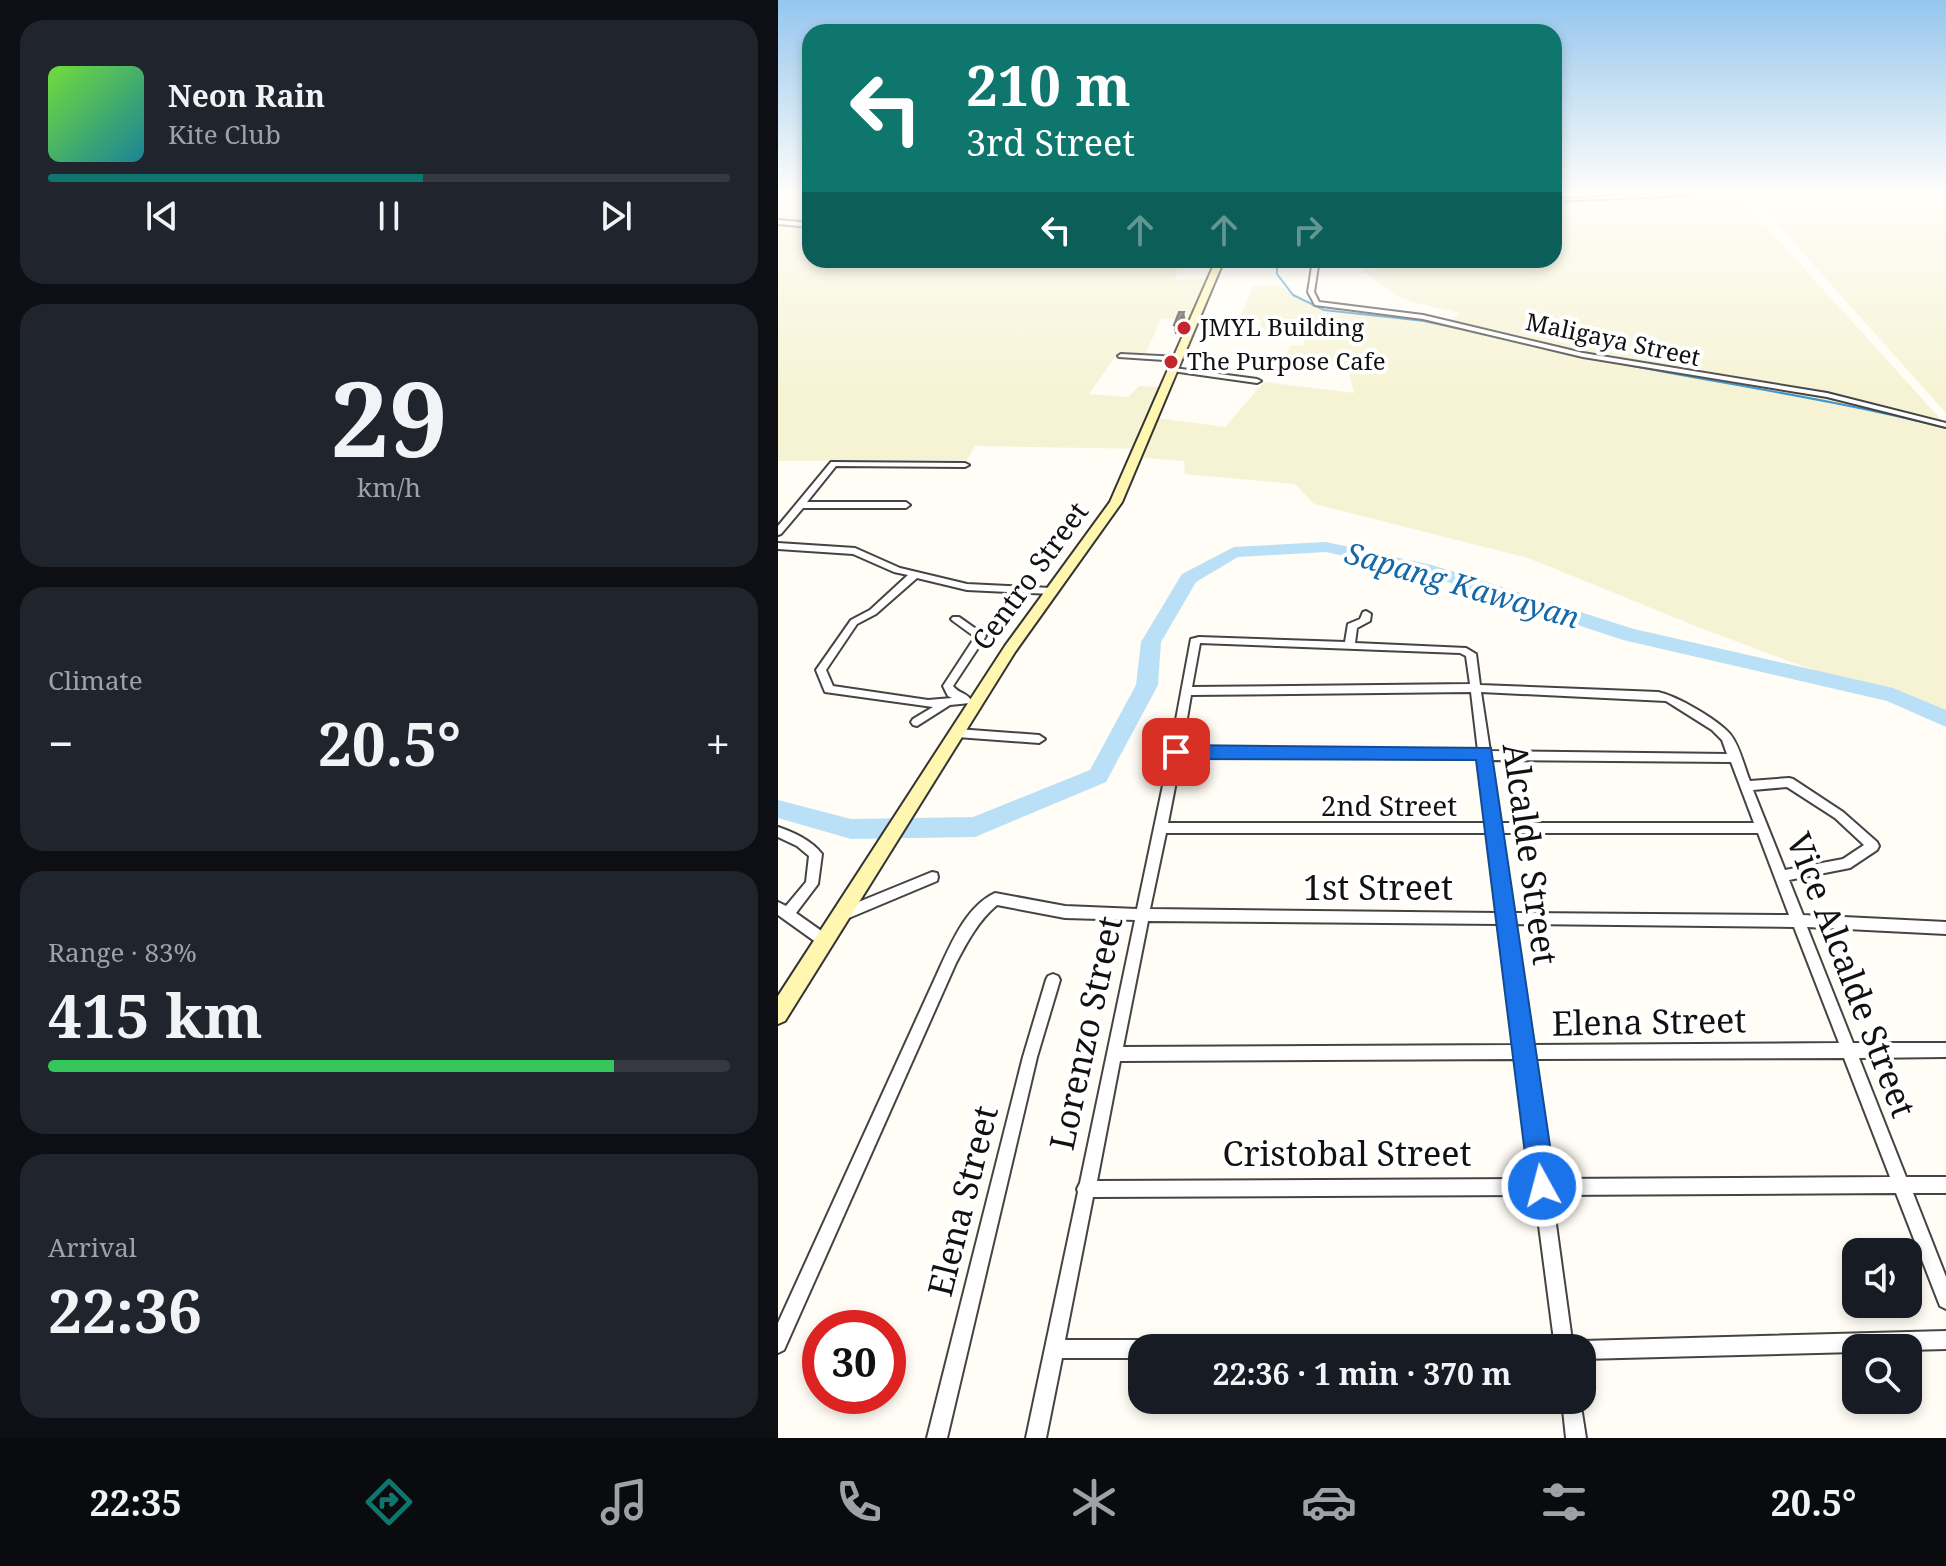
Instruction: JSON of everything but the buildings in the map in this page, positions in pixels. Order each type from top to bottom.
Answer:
[{"type":"street","name":"Centro Street","points":[[778,1014],[957,733],[971,702],[1121,494],[1217,268]]},
{"type":"street","name":"Maligaya Street","points":[[1315,268],[1311,292],[1317,304],[1423,317],[1583,355],[1827,395],[1946,425]]},
{"type":"street","points":[[1121,356],[1257,381]]},
{"type":"street","points":[[778,532],[837,463],[965,465]]},
{"type":"street","points":[[799,505],[906,505]]},
{"type":"street","points":[[778,546],[855,551],[914,575],[967,587],[1051,591]]},
{"type":"street","points":[[914,575],[873,612],[854,622],[821,670],[822,679],[829,689],[928,704],[971,702]]},
{"type":"street","points":[[1350,644],[1352,626],[1365,621],[1366,614]]},
{"type":"street","points":[[956,619],[981,636],[948,686],[952,693],[971,702]]},
{"type":"street","name":"Lorenzo Street","points":[[1036,1438],[1176,752],[1195,641],[1350,644]]},
{"type":"street","name":"Alcalde Street","points":[[1350,644],[1462,650],[1471,654],[1562,1334]]},
{"type":"street","points":[[1187,691],[1476,688]]},
{"type":"street","name":"Vice Alcalde Street","points":[[1476,688],[1669,698],[1724,734],[1749,786],[1846,1050],[1946,1300]]},
{"type":"street","points":[[917,722],[949,702]]},
{"type":"street","points":[[957,733],[1039,739]]},
{"type":"street","points":[[1176,752],[1735,758]]},
{"type":"street","points":[[1749,786],[1789,782],[1839,815],[1873,846],[1846,864],[1781,876]]},
{"type":"street","name":"2nd Street","points":[[1160,828],[1762,828]]},
{"type":"street","points":[[778,832],[801,842],[816,854],[812,884],[783,911],[825,941]]},
{"type":"street","points":[[846,910],[932,877]]},
{"type":"street","name":"1st Street","points":[[778,1344],[846,1185],[952,961],[974,919],[988,904],[1004,899],[1040,909],[1141,915],[1798,921],[1946,928]]},
{"type":"street","name":"Elena Street","points":[[937,1438],[1030,1057],[1053,980]]},
{"type":"street","name":"Elena Street","points":[[1113,1054],[1946,1050]]},
{"type":"street","name":"Cristobal Street","points":[[1085,1189],[1946,1185]]},
{"type":"street","points":[[1596,1350],[1946,1340]]},
{"type":"street","points":[[1054,1349],[1128,1349]]},
{"type":"street","points":[[1573,1414],[1576,1438]]},
{"type":"shaded area","points":[[778,260],[802,260],[802,268],[1177,268],[1175,280],[1207,279],[1192,320],[1161,319],[1144,357],[1116,356],[1089,394],[1128,397],[1139,386],[1161,387],[1157,418],[1225,427],[1264,382],[1354,393],[1348,368],[1282,360],[1291,345],[1302,346],[1308,336],[1258,329],[1262,320],[1240,317],[1254,285],[1280,286],[1304,300],[1450,321],[1459,313],[1393,294],[1363,270],[1562,268],[1562,260],[1796,260],[1946,425],[1946,720],[1698,627],[1528,558],[1314,504],[1295,484],[1185,474],[1184,461],[1144,458],[1146,449],[975,446],[967,460],[778,461]]},
{"type":"shaded area","points":[[1809,260],[1946,260],[1946,413]]},
{"type":"waterway","points":[[1277,268],[1277,274],[1293,295],[1324,310],[1424,321],[1497,337]]},
{"type":"waterway","points":[[1537,346],[1844,405],[1946,428]]},
{"type":"waterway","name":"Sapang Kawayan","points":[[778,809],[851,829],[975,827],[1098,776],[1147,685],[1151,642],[1189,578],[1234,552],[1326,547],[1425,569],[1630,635],[1893,695],[1946,719]]},
{"type":"place","name":"JMYL Building","points":[[1184,328]]},
{"type":"place","name":"The Purpose Cafe","points":[[1171,362]]},
{"type":"route","points":[[1176,752],[1484,753],[1542,1186]]}]
